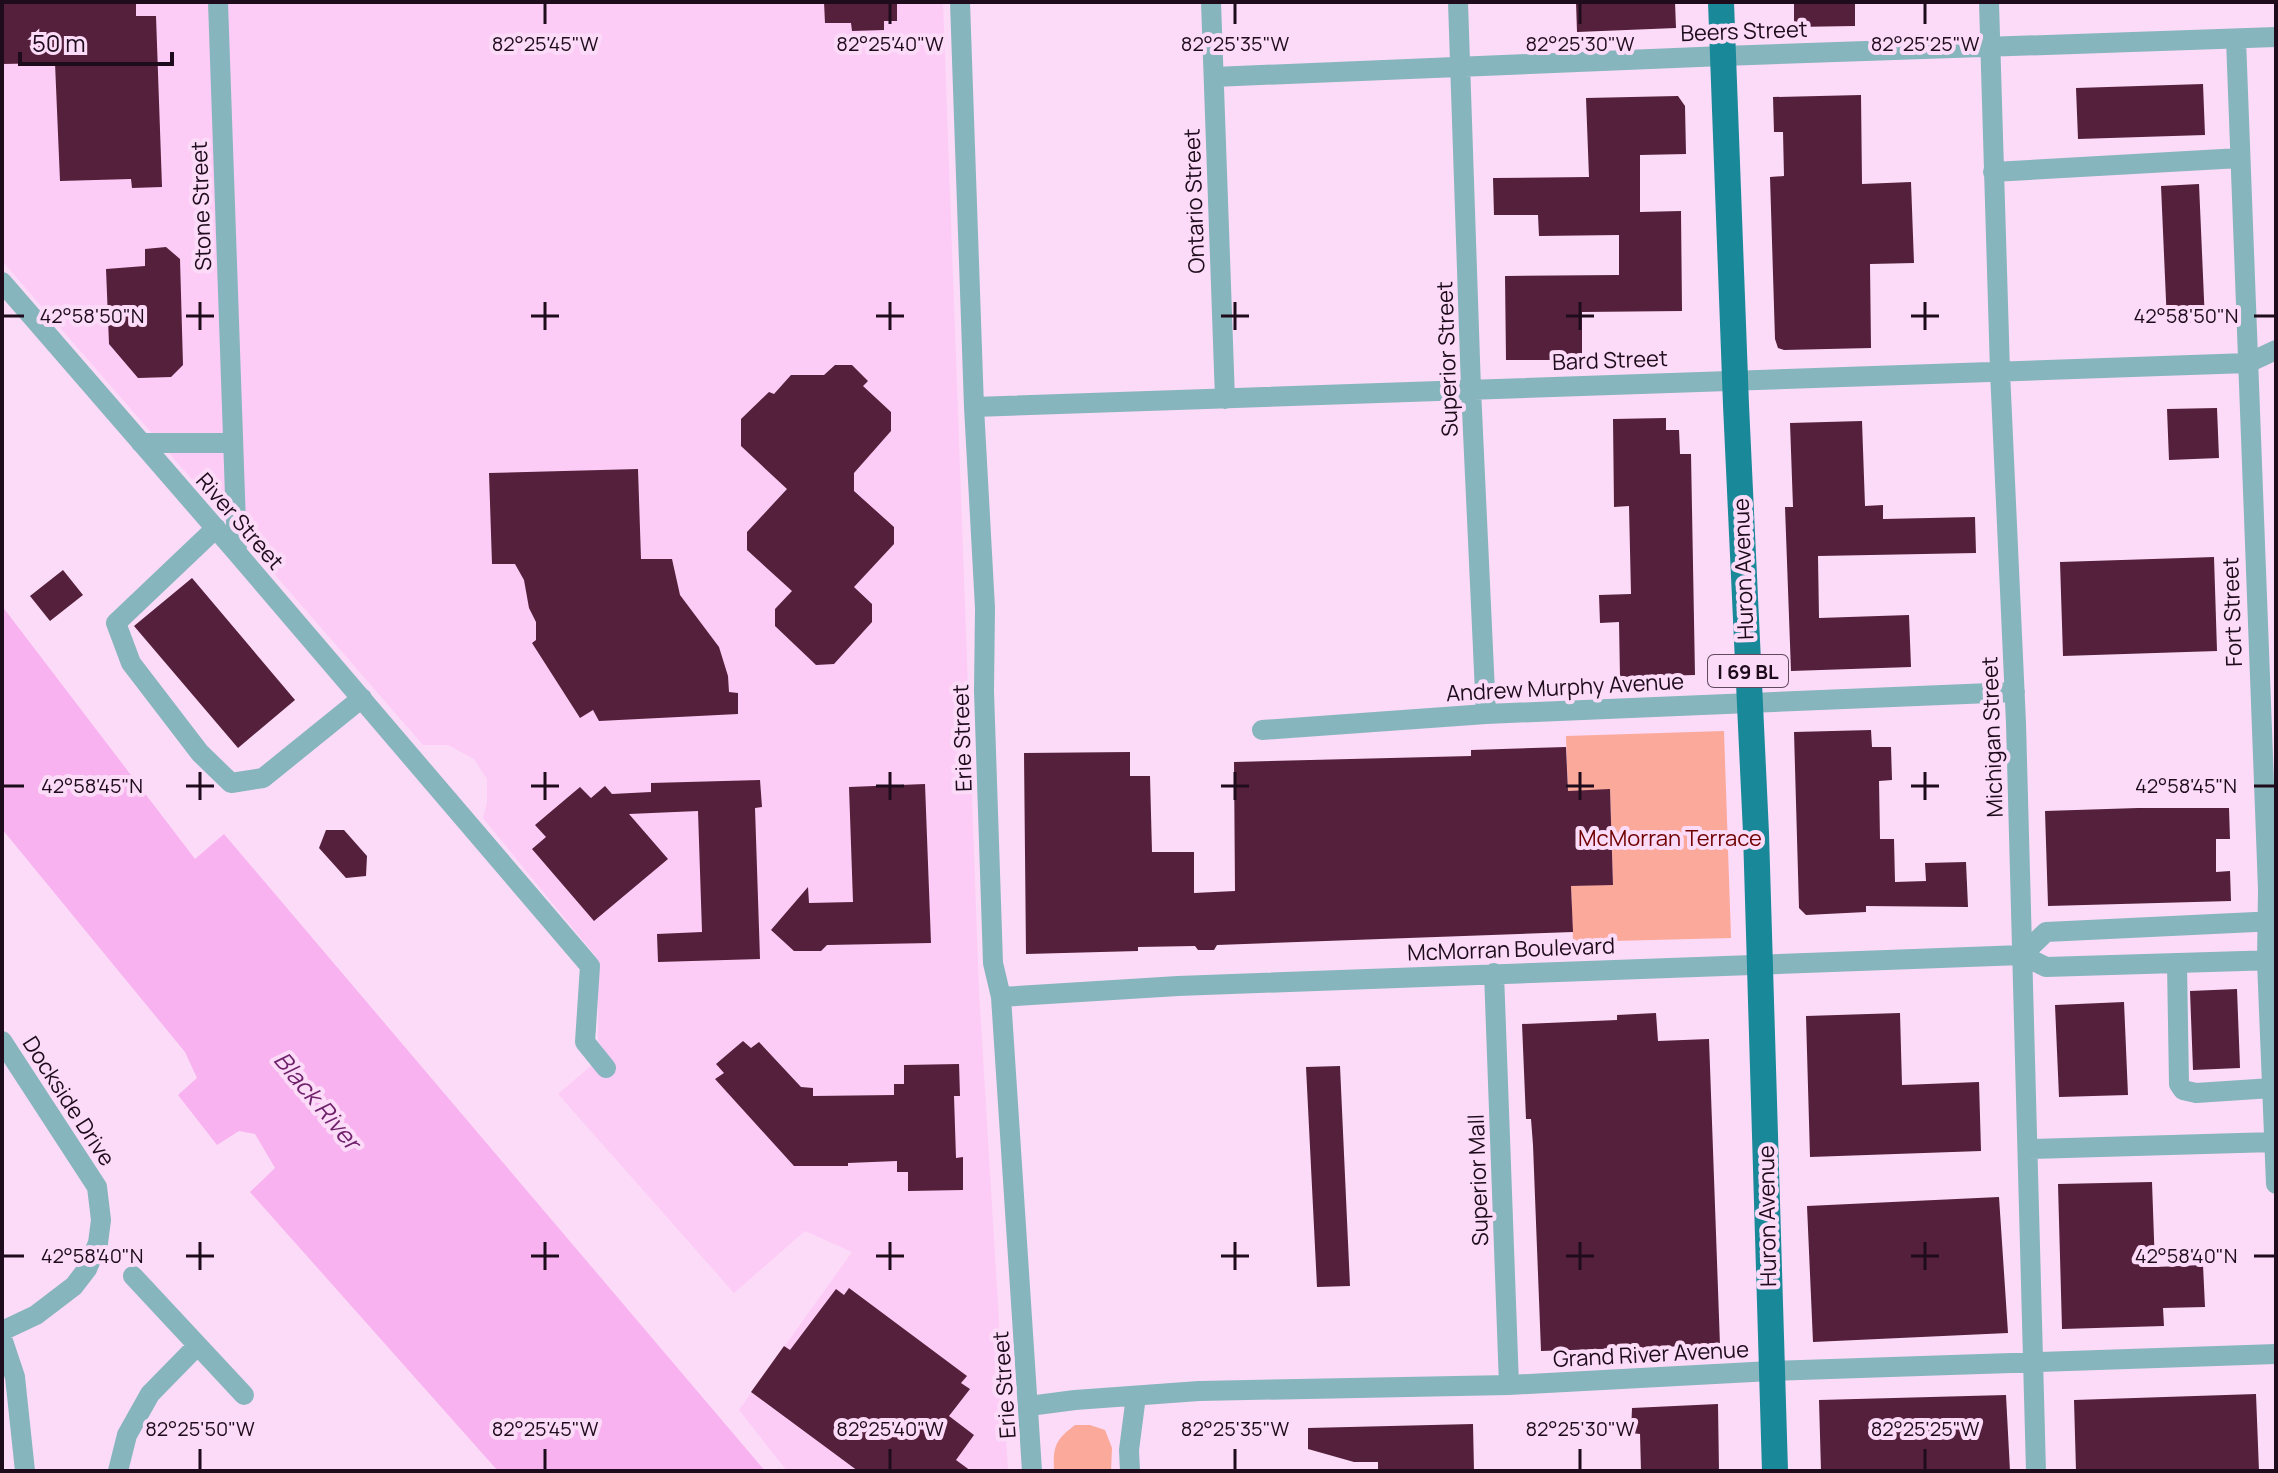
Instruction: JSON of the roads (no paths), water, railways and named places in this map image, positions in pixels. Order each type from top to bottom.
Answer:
[{"type":"main road","name":"Huron Avenue","points":[[1721,2],[1760,963],[1775,1471]]},
{"type":"street","name":"Stone Street","points":[[218,2],[237,553]]},
{"type":"street","name":"Erie Street","points":[[960,2],[974,407],[985,608],[984,691],[993,963],[1001,997],[1032,1471]]},
{"type":"street","name":"Ontario Street","points":[[1211,2],[1225,399]]},
{"type":"street","name":"Superior Street","points":[[1458,2],[1486,714]]},
{"type":"street","name":"Michigan Street","points":[[1989,2],[2000,371],[2015,692],[2036,1471]]},
{"type":"street","name":"Beers Street","points":[[1214,77],[2276,37]]},
{"type":"street","name":"Fort Street","points":[[2236,39],[2272,920],[2272,1088],[2276,1184]]},
{"type":"street","points":[[1993,172],[2240,158]]},
{"type":"street","name":"River Street","points":[[2,282],[590,966],[585,1042],[606,1068]]},
{"type":"street","points":[[2248,363],[2276,350]]},
{"type":"street","name":"Bard Street","points":[[974,407],[2248,363]]},
{"type":"street","points":[[141,443],[233,443]]},
{"type":"street","points":[[216,528],[116,623],[131,663],[200,753],[231,783],[263,778],[362,698]]},
{"type":"street","name":"Andrew Murphy Avenue","points":[[1262,730],[1486,714],[2015,692]]},
{"type":"street","points":[[2022,955],[2046,932],[2272,920]]},
{"type":"street","name":"McMorran Boulevard","points":[[1001,997],[1494,973],[2022,955],[2046,967],[2272,960]]},
{"type":"street","points":[[2177,963],[2179,1084],[2183,1090],[2196,1093],[2272,1088]]},
{"type":"street","name":"Superior Mall","points":[[1494,973],[1509,1385]]},
{"type":"street","name":"Dockside Drive","points":[[2,1041],[97,1187],[101,1220],[93,1256],[74,1286],[36,1315],[2,1331]]},
{"type":"street","points":[[2029,1149],[2274,1142]]},
{"type":"street","points":[[133,1276],[244,1395]]},
{"type":"street","points":[[2,1338],[15,1377],[12,1429],[25,1471]]},
{"type":"street","points":[[118,1471],[127,1435],[150,1394],[197,1346]]},
{"type":"street","name":"Grand River Avenue","points":[[1029,1406],[1199,1391],[1509,1385],[1771,1371],[2276,1354]]},
{"type":"street","points":[[1130,1471],[1129,1450],[1136,1396]]},
{"type":"water","name":"Black River","points":[[2,606],[195,859],[224,834],[765,1471],[498,1471],[250,1192],[275,1168],[255,1134],[239,1131],[217,1145],[178,1095],[197,1078],[185,1052],[2,829]]},
{"type":"park label","name":"McMorran Terrace","points":[[1670,838]]}]
